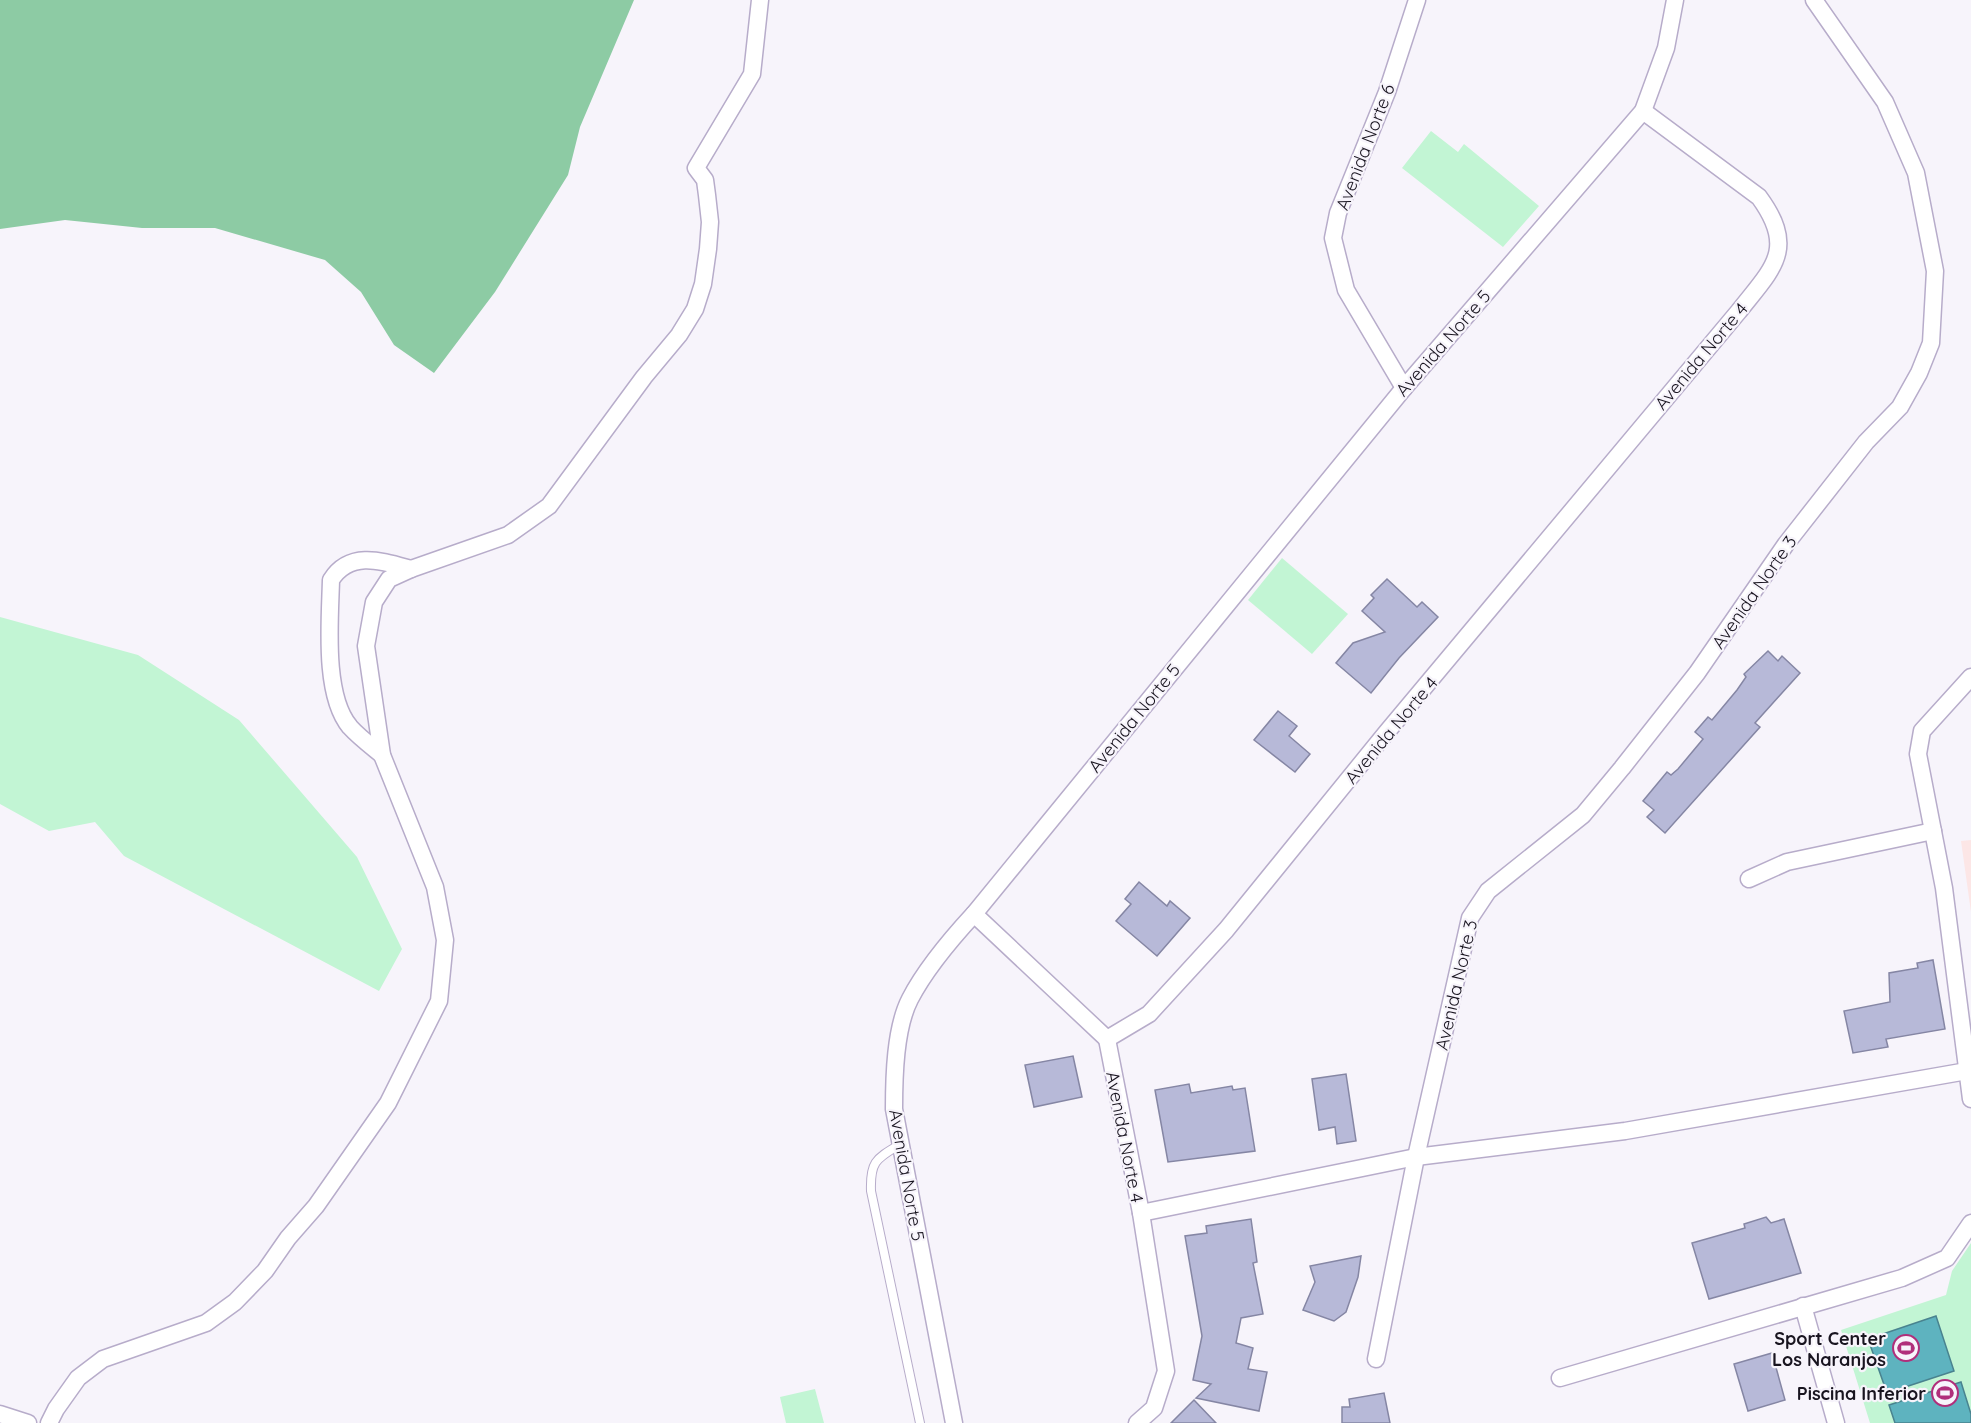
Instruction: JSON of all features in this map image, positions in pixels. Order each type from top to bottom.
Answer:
[{"type":"street","points":[[49,1423],[78,1378],[103,1359],[206,1323],[235,1302],[265,1271],[288,1238],[316,1206],[388,1103],[439,1000],[445,940],[435,887],[381,755],[366,646],[374,602],[389,579],[508,535],[549,506],[644,377],[679,335],[694,309],[703,284],[708,249],[710,222],[705,180],[696,168],[752,74],[760,0]]},
{"type":"street","name":"Avenida Norte 6","points":[[1404,388],[1346,290],[1336,258],[1334,238],[1338,213],[1387,92],[1417,0]]},
{"type":"street","points":[[1643,111],[1666,48],[1675,0]]},
{"type":"street","name":"Avenida Norte 3","points":[[1376,1359],[1416,1157],[1470,918],[1488,891],[1583,815],[1622,768],[1696,674],[1786,544],[1866,442],[1900,407],[1919,373],[1931,343],[1935,271],[1916,173],[1885,102],[1814,0]]},
{"type":"street","name":"Avenida Norte 5","points":[[954,1423],[899,1145],[894,1108],[894,1060],[909,1000],[948,942],[974,914],[1404,388],[1643,111]]},
{"type":"street","name":"Avenida Norte 4","points":[[1137,1423],[1154,1408],[1166,1371],[1141,1213],[1107,1039],[1149,1014],[1226,930],[1386,733],[1739,311],[1779,256],[1778,236],[1772,216],[1759,197],[1643,111]]},
{"type":"street","points":[[381,755],[349,725],[336,694],[329,660],[332,580],[338,569],[349,563],[372,559],[411,569]]},
{"type":"street","points":[[1971,677],[1922,731],[1918,754],[1944,888],[1971,1099]]},
{"type":"street","points":[[1749,879],[1786,862],[1933,831]]},
{"type":"street","points":[[974,914],[1107,1039]]},
{"type":"street","points":[[1141,1213],[1416,1157],[1625,1131],[1967,1071]]},
{"type":"street","points":[[1560,1378],[1902,1278],[1947,1258],[1971,1222]]},
{"type":"street","points":[[1803,1306],[1836,1423]]},
{"type":"street","points":[[0,1414],[28,1423]]},
{"type":"lane","points":[[899,1145],[877,1159],[870,1171],[871,1191],[920,1423]]},
{"type":"shaded area","points":[[1971,840],[1971,912],[1961,841]]},
{"type":"green space","points":[[0,0],[634,0],[580,127],[568,175],[495,292],[434,373],[394,345],[361,292],[325,260],[215,228],[142,228],[65,220],[0,229]]},
{"type":"green space","points":[[1431,131],[1458,152],[1464,144],[1539,206],[1503,247],[1402,168]]},
{"type":"green space","points":[[1282,558],[1348,614],[1312,654],[1248,600]]},
{"type":"green space","points":[[0,617],[138,655],[239,720],[357,857],[402,949],[379,991],[124,856],[95,822],[49,831],[0,804]]},
{"type":"green space","name":"Sport Center Los Naranjos","points":[[1971,1243],[1971,1423],[1870,1423],[1841,1330],[1946,1295],[1952,1271]]},
{"type":"green space","points":[[815,1389],[824,1423],[786,1423],[780,1397]]},
{"type":"water","points":[[1936,1316],[1954,1371],[1887,1393],[1868,1339]]},
{"type":"water","name":"Piscina Inferior","points":[[1961,1382],[1971,1414],[1971,1423],[1895,1423],[1889,1405]]},
{"type":"building","points":[[1387,579],[1417,607],[1422,602],[1438,617],[1399,658],[1371,693],[1336,663],[1353,643],[1385,632],[1362,611],[1374,598],[1371,595]]},
{"type":"building","points":[[1768,651],[1778,661],[1782,656],[1800,673],[1755,723],[1760,727],[1665,833],[1647,817],[1654,810],[1643,801],[1667,772],[1671,775],[1678,769],[1703,739],[1695,732],[1708,717],[1712,720],[1737,690],[1746,677],[1744,674]]},
{"type":"building","points":[[1278,711],[1297,726],[1289,736],[1310,754],[1295,772],[1254,740]]},
{"type":"building","points":[[1139,882],[1167,906],[1170,901],[1190,918],[1157,956],[1116,921],[1131,904],[1125,899]]},
{"type":"building","points":[[1933,960],[1945,1029],[1886,1039],[1888,1047],[1853,1053],[1844,1011],[1890,1002],[1889,973],[1918,968],[1917,963]]},
{"type":"building","points":[[1073,1056],[1082,1097],[1034,1107],[1025,1065]]},
{"type":"building","points":[[1346,1074],[1356,1141],[1337,1144],[1335,1127],[1319,1130],[1312,1079]]},
{"type":"building","points":[[1189,1084],[1191,1093],[1232,1086],[1233,1090],[1245,1088],[1255,1151],[1168,1162],[1155,1090]]},
{"type":"building","points":[[1766,1217],[1771,1223],[1784,1219],[1801,1273],[1709,1299],[1692,1243],[1745,1228],[1744,1224]]},
{"type":"building","points":[[1251,1219],[1257,1262],[1253,1263],[1263,1314],[1241,1318],[1236,1343],[1253,1348],[1248,1369],[1267,1372],[1259,1411],[1196,1398],[1211,1384],[1193,1380],[1202,1336],[1185,1236],[1207,1233],[1206,1226]]},
{"type":"building","points":[[1361,1256],[1358,1277],[1346,1312],[1334,1321],[1303,1310],[1315,1282],[1310,1266]]},
{"type":"building","points":[[1772,1353],[1785,1400],[1748,1411],[1734,1364]]},
{"type":"building","points":[[1384,1393],[1390,1423],[1342,1423],[1342,1407],[1350,1407],[1349,1399]]},
{"type":"building","points":[[1194,1400],[1216,1423],[1171,1423]]},
{"type":"place","name":"Sport Center Los Naranjos","points":[[1906,1348]]},
{"type":"place","name":"Piscina Inferior","points":[[1945,1393]]}]
